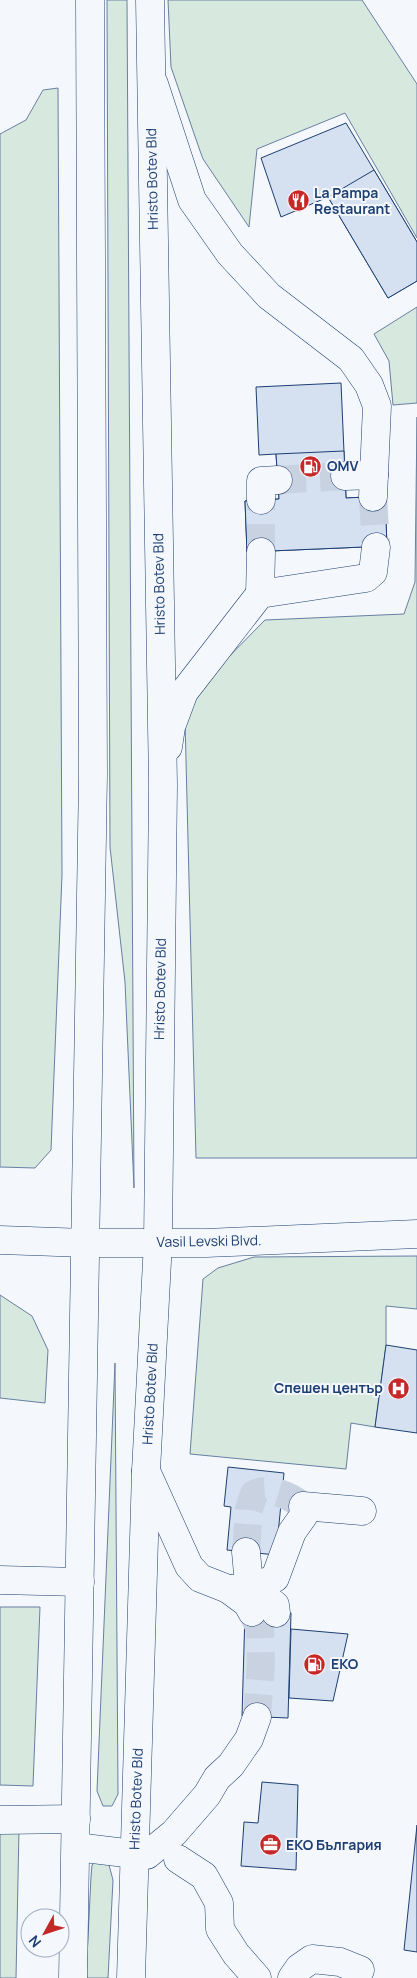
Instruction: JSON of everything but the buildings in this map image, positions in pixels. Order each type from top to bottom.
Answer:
[{"type":"main road","name":"Hristo Botev Bld","points":[[131,1978],[141,1855],[146,1471],[158,1242],[163,785],[150,0]]},
{"type":"main road","points":[[73,1978],[93,775],[89,8]]},
{"type":"main road","points":[[150,73],[192,200],[230,254],[268,296],[351,359],[369,385],[376,406],[374,486],[346,476]]},
{"type":"main road","points":[[260,594],[366,578],[373,572],[376,547]]},
{"type":"main road","points":[[163,785],[171,727],[184,692],[260,594],[261,552]]},
{"type":"main road","name":"Vasil Levski Blvd.","points":[[0,1240],[86,1243],[206,1243],[417,1234]]},
{"type":"main road","points":[[146,1471],[189,1566],[200,1578],[251,1599]]},
{"type":"main road","points":[[251,1599],[264,1583],[275,1578],[292,1532],[304,1515],[303,1506],[362,1511]]},
{"type":"main road","points":[[246,1552],[251,1599]]},
{"type":"main road","points":[[0,1580],[80,1582]]},
{"type":"main road","points":[[141,1855],[174,1833],[218,1778],[263,1736],[265,1717]]},
{"type":"main road","points":[[182,1849],[207,1794]]},
{"type":"main road","points":[[0,1820],[76,1819]]},
{"type":"main road","points":[[76,1847],[141,1855],[182,1849]]},
{"type":"main road","points":[[182,1849],[204,1876],[219,1903],[220,1929],[236,1954],[258,1978]]},
{"type":"main road","points":[[292,1978],[300,1968],[312,1959],[340,1962],[360,1970]]},
{"type":"shaded area","points":[[107,0],[127,0],[134,1188],[125,982],[110,847]]},
{"type":"shaded area","points":[[168,0],[362,0],[417,84],[417,238],[345,113],[257,149],[249,227],[203,159],[199,148],[171,67]]},
{"type":"shaded area","points":[[58,88],[62,875],[51,1150],[35,1168],[0,1167],[0,134],[26,120],[43,90]]},
{"type":"shaded area","points":[[417,307],[417,403],[393,405],[389,361],[374,334]]},
{"type":"shaded area","points":[[417,417],[417,1158],[196,1158],[185,720],[206,680],[265,620],[404,614],[415,582]]},
{"type":"shaded area","points":[[417,1256],[417,1309],[386,1306],[386,1345],[375,1427],[351,1423],[346,1469],[190,1454],[203,1279],[218,1268],[254,1257]]},
{"type":"shaded area","points":[[0,1295],[32,1316],[48,1350],[45,1403],[0,1398]]},
{"type":"shaded area","points":[[115,1363],[118,1794],[112,1806],[103,1806],[97,1791]]},
{"type":"shaded area","points":[[0,1607],[40,1607],[33,1786],[0,1785]]},
{"type":"shaded area","points":[[0,1828],[19,1829],[16,1978],[0,1978]]},
{"type":"shaded area","points":[[98,1860],[109,1865],[113,1880],[108,1978],[86,1978],[92,1865]]},
{"type":"tunnel","points":[[278,480],[345,476]]},
{"type":"tunnel","points":[[373,497],[376,547]]},
{"type":"tunnel","points":[[261,500],[261,552]]},
{"type":"tunnel","points":[[246,1552],[249,1509],[254,1494],[267,1491],[280,1493],[303,1506]]},
{"type":"tunnel","points":[[252,1612],[260,1629],[261,1663],[257,1717]]},
{"type":"place","name":"La Pampa Restaurant","points":[[298,201]]},
{"type":"place","name":"OMV","points":[[311,466]]},
{"type":"place","name":"Спешен център","points":[[399,1388]]},
{"type":"place","name":"EKO","points":[[315,1664]]},
{"type":"place","name":"ЕКО България","points":[[270,1845]]}]
